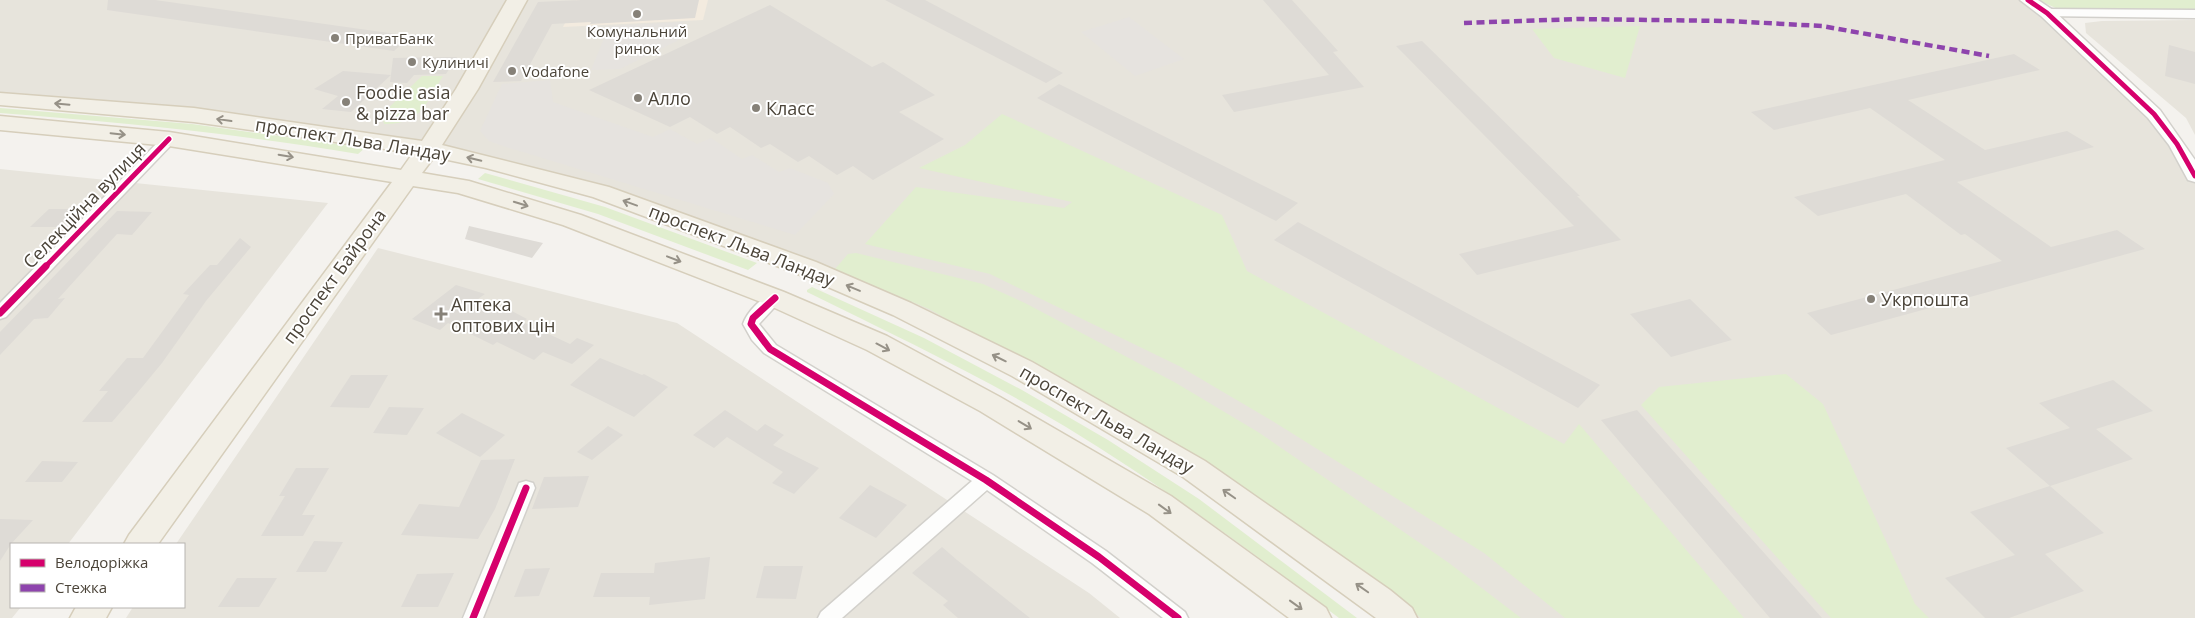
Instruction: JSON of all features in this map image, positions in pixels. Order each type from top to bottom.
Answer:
[{"type":"main road","name":"проспект Байрона","points":[[141,543],[428,149],[467,89],[517,0]]},
{"type":"main road","name":"проспект Льва Ландау","points":[[0,99],[194,115],[428,149],[601,192],[807,268],[902,310],[1022,369],[1194,469],[1378,600],[1400,618]]},
{"type":"main road","name":"проспект Льва Ландау","points":[[0,123],[168,138],[461,186],[572,220],[775,298],[876,343],[1024,424],[1160,505],[1314,618]]},
{"type":"main road","points":[[775,298],[807,268]]},
{"type":"street","points":[[2028,0],[2047,13],[2154,114],[2177,144],[2195,176]]},
{"type":"street","points":[[2047,13],[2195,14]]},
{"type":"street","name":"Селекційна вулиця","points":[[0,313],[168,138]]},
{"type":"street","points":[[775,298],[753,318],[751,324],[758,336],[770,349],[986,480],[1099,557],[1178,618]]},
{"type":"street","points":[[828,618],[986,480]]},
{"type":"street","points":[[474,618],[526,488]]},
{"type":"shaded area","points":[[0,0],[2028,0],[2141,101],[2195,176],[2195,618],[1400,618],[1194,469],[902,309],[601,192],[428,149],[0,99]]},
{"type":"shaded area","name":"Комунальний ринок","points":[[576,0],[708,0],[703,20],[563,27]]},
{"type":"shaded area","points":[[1129,17],[1184,59],[1135,76],[1081,32]]},
{"type":"shaded area","points":[[2195,20],[2195,135],[2186,118],[2086,33],[2085,23],[2102,21]]},
{"type":"shaded area","points":[[683,22],[677,41],[620,69],[591,70],[609,26]]},
{"type":"shaded area","points":[[550,80],[553,102],[653,137],[670,129],[697,144],[711,138],[742,159],[752,155],[779,172],[790,168],[828,183],[834,194],[795,235],[506,147],[489,141],[480,131],[502,84]]},
{"type":"shaded area","points":[[0,169],[328,203],[69,543],[10,543],[10,608],[20,608],[12,618],[0,618]]},
{"type":"shaded area","points":[[378,248],[677,323],[1089,593],[1120,618],[126,618],[132,608],[185,608],[185,543],[177,543]]},
{"type":"green space","points":[[2038,0],[2195,0],[2195,11],[2060,10]]},
{"type":"green space","points":[[1640,26],[1625,78],[1554,58],[1532,29]]},
{"type":"green space","points":[[422,76],[443,76],[427,103],[414,116],[406,121],[384,124],[382,114]]},
{"type":"green space","points":[[0,108],[192,124],[365,148],[358,154],[180,129],[0,113]]},
{"type":"green space","points":[[1002,114],[1222,215],[1247,271],[1564,444],[1579,424],[1744,618],[1565,618],[1484,553],[1269,419],[1179,366],[990,274],[865,244],[916,187],[1064,208],[1072,202],[919,168],[965,145]]},
{"type":"green space","points":[[485,173],[605,207],[757,263],[748,270],[598,214],[478,179]]},
{"type":"green space","points":[[856,253],[983,284],[1025,303],[1176,383],[1258,432],[1449,563],[1521,618],[1421,618],[1404,604],[1165,441],[929,309],[835,269],[848,254]]},
{"type":"green space","points":[[812,287],[924,338],[1022,390],[1108,440],[1199,499],[1357,618],[1339,618],[1205,519],[1066,427],[971,374],[807,292]]},
{"type":"green space","points":[[1786,374],[1823,404],[1915,604],[1929,618],[1831,618],[1641,405],[1659,387]]},
{"type":"building","points":[[108,0],[155,0],[410,36],[394,51],[107,10]]},
{"type":"building","points":[[699,0],[695,18],[590,24],[591,22],[552,24],[521,81],[493,82],[538,2]]},
{"type":"building","points":[[885,0],[925,0],[1063,73],[1046,83]]},
{"type":"building","points":[[1263,0],[1292,0],[1338,51],[1333,52],[1364,87],[1234,112],[1222,95],[1329,75]]},
{"type":"building","name":"Класс","points":[[770,5],[872,67],[883,62],[935,95],[899,112],[944,139],[873,180],[853,166],[837,175],[809,156],[798,162],[770,144],[761,148],[730,127],[717,134],[690,117],[670,127],[589,90]]},
{"type":"building","points":[[1422,41],[1580,196],[1577,196],[1621,240],[1477,275],[1459,254],[1574,226],[1396,46]]},
{"type":"building","points":[[2169,45],[2195,52],[2195,84],[2165,76]]},
{"type":"building","points":[[2014,54],[2040,70],[1908,100],[1985,150],[2067,131],[2094,147],[1957,182],[2051,247],[2117,230],[2145,249],[1831,335],[1807,313],[2002,261],[1965,234],[1961,235],[1906,194],[1818,216],[1794,197],[1945,160],[1870,108],[1774,130],[1751,112]]},
{"type":"building","points":[[457,57],[446,74],[414,75],[407,83],[390,82],[393,58]]},
{"type":"building","points":[[343,71],[391,75],[351,112],[322,109],[338,96],[314,89]]},
{"type":"building","points":[[1059,84],[1298,203],[1276,221],[1037,98]]},
{"type":"building","points":[[49,209],[76,209],[59,227],[30,227]]},
{"type":"building","points":[[117,211],[152,212],[132,235],[117,234],[58,299],[65,298],[48,318],[34,319],[0,355],[0,332]]},
{"type":"building","points":[[1298,222],[1600,385],[1578,408],[1274,240]]},
{"type":"building","points":[[469,226],[543,243],[532,258],[465,239]]},
{"type":"building","points":[[240,238],[251,247],[206,301],[162,363],[138,392],[112,422],[82,422],[108,391],[99,391],[127,358],[143,358],[189,295],[183,294],[210,265],[217,265]]},
{"type":"building","points":[[456,285],[485,294],[478,299],[502,306],[527,319],[523,322],[570,344],[577,338],[594,345],[572,364],[543,352],[534,360],[497,342],[493,345],[448,323],[440,330],[412,319]]},
{"type":"building","points":[[1690,299],[1732,340],[1671,357],[1630,314]]},
{"type":"building","points":[[600,358],[642,375],[644,374],[668,387],[634,417],[570,385]]},
{"type":"building","points":[[351,375],[388,375],[369,408],[330,407]]},
{"type":"building","points":[[2113,380],[2153,411],[2096,429],[2133,459],[2050,486],[2006,448],[2070,428],[2039,403]]},
{"type":"building","points":[[389,407],[424,408],[407,435],[373,433]]},
{"type":"building","points":[[725,410],[757,431],[765,424],[784,435],[773,445],[819,468],[794,494],[772,483],[783,472],[727,437],[714,448],[693,435]]},
{"type":"building","points":[[1637,410],[1822,618],[1770,618],[1601,420]]},
{"type":"building","points":[[462,413],[505,435],[480,457],[436,433]]},
{"type":"building","points":[[608,426],[623,435],[592,460],[577,452]]},
{"type":"building","points":[[515,459],[495,509],[478,539],[401,535],[419,504],[459,507],[481,460]]},
{"type":"building","points":[[42,461],[78,462],[62,482],[25,482]]},
{"type":"building","points":[[296,468],[329,468],[302,515],[315,515],[303,536],[261,536],[285,496],[279,496]]},
{"type":"building","points":[[589,476],[578,507],[532,509],[544,477]]},
{"type":"building","points":[[870,485],[907,505],[876,538],[839,518]]},
{"type":"building","points":[[2050,486],[2104,533],[2045,554],[2084,591],[2009,618],[1985,618],[1945,578],[2015,555],[1970,512]]},
{"type":"building","points":[[0,519],[33,520],[10,543],[0,561]]},
{"type":"building","points":[[314,541],[343,542],[326,572],[296,572]]},
{"type":"building","points":[[942,547],[1030,618],[958,618],[943,605],[948,601],[912,573]]},
{"type":"building","points":[[710,557],[705,599],[649,605],[650,597],[593,597],[601,573],[654,573],[655,563]]},
{"type":"building","points":[[764,566],[803,566],[796,599],[756,598]]},
{"type":"building","points":[[550,568],[539,596],[514,597],[525,569]]},
{"type":"building","points":[[454,573],[438,607],[401,607],[417,574]]},
{"type":"building","points":[[237,578],[277,578],[259,607],[218,607]]},
{"type":"marked path","points":[[1464,23],[1578,19],[1729,21],[1822,26],[1989,56]]},
{"type":"cycle path","points":[[2028,0],[2047,13],[2154,114],[2177,144],[2195,176]]},
{"type":"cycle path","points":[[0,313],[169,139]]},
{"type":"cycle path","points":[[775,298],[753,318],[751,324],[758,336],[770,349],[986,480],[1099,557],[1178,618]]},
{"type":"cycle path","points":[[473,618],[526,488]]},
{"type":"place","name":"Комунальний ринок","points":[[637,14]]},
{"type":"place","name":"ПриватБанк","points":[[335,38]]},
{"type":"place","name":"Кулиничі","points":[[412,62]]},
{"type":"place","name":"Vodafone","points":[[512,71]]},
{"type":"place","name":"Алло","points":[[638,98]]},
{"type":"place","name":"Foodie asia & pizza bar","points":[[346,102]]},
{"type":"place","name":"Класс","points":[[756,108]]},
{"type":"place","name":"Укрпошта","points":[[1871,299]]},
{"type":"place","name":"Аптека оптових цін","points":[[441,314]]}]
